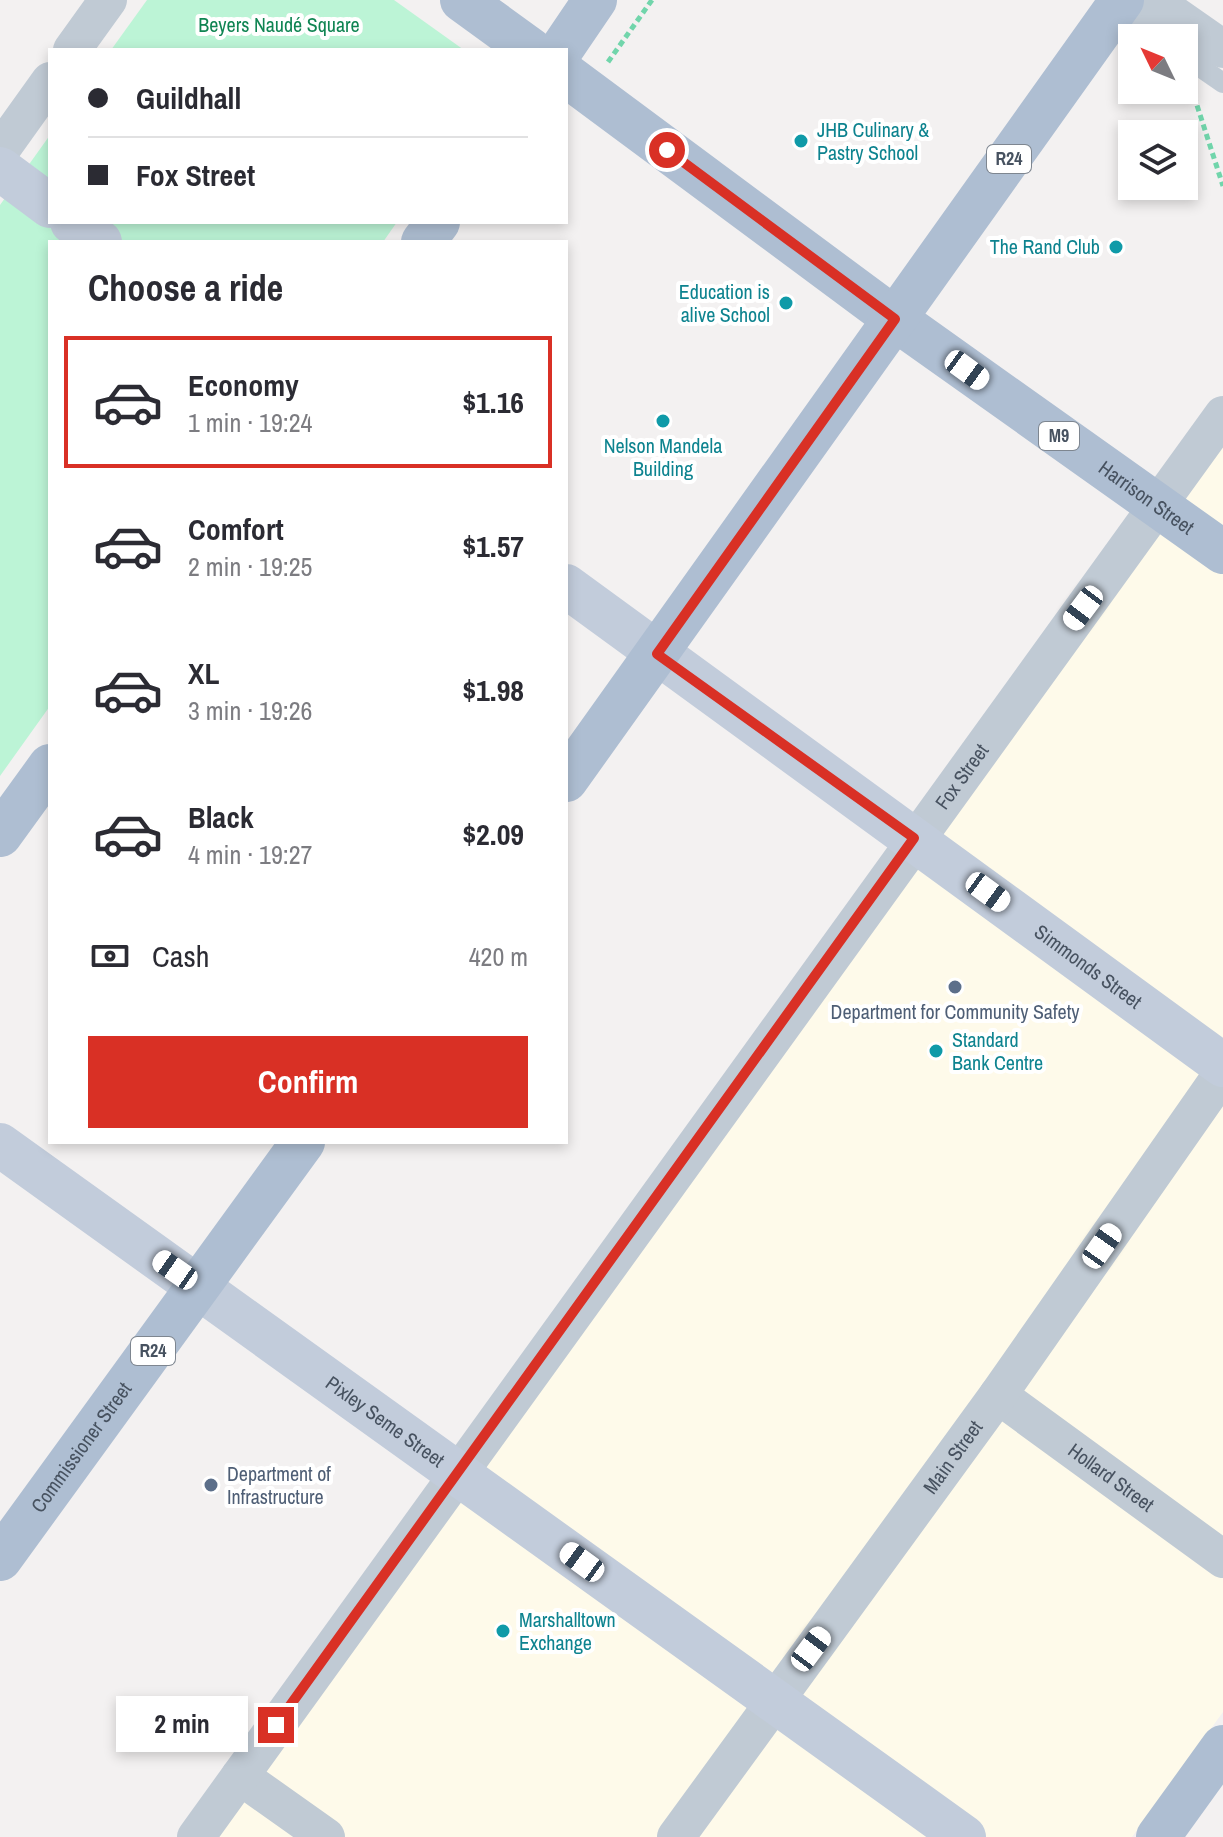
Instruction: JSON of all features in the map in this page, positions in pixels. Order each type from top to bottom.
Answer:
[{"type":"main road","points":[[462,0],[528,48]]},
{"type":"main road","points":[[562,48],[595,0]]},
{"type":"main road","name":"R24","points":[[568,777],[895,319],[1130,3]]},
{"type":"main road","name":"Harrison Street","points":[[568,76],[895,319],[1223,552]]},
{"type":"main road","points":[[0,169],[48,205]]},
{"type":"main road","points":[[75,224],[97,240]]},
{"type":"main road","name":"Simmonds Street","points":[[568,587],[1223,1065]]},
{"type":"main road","points":[[0,835],[48,769]]},
{"type":"main road","name":"Commissioner Street","points":[[0,1559],[302,1144]]},
{"type":"main road","name":"Pixley Seme Street","points":[[0,1145],[964,1837]]},
{"type":"main road","points":[[1158,1837],[1223,1747]]},
{"type":"street","points":[[73,48],[108,0]]},
{"type":"street","points":[[1130,3],[1223,49]]},
{"type":"street","points":[[0,151],[48,84]]},
{"type":"street","name":"Fox Street","points":[[196,1837],[914,838],[1223,415]]},
{"type":"street","name":"Main Street","points":[[676,1837],[998,1395],[1223,1073]]},
{"type":"street","name":"Hollard Street","points":[[998,1395],[1223,1559]]},
{"type":"street","points":[[240,1776],[326,1837]]},
{"type":"lane","points":[[1130,3],[1147,24]]},
{"type":"lane","points":[[1198,66],[1223,83]]},
{"type":"path","points":[[1197,104],[1223,186]]},
{"type":"shaded area","points":[[1223,444],[1223,1712],[1132,1837],[214,1837]]},
{"type":"green space","name":"Beyers Naudé Square","points":[[147,0],[394,0],[461,48],[112,48]]},
{"type":"green space","points":[[48,138],[48,224],[396,224],[384,240],[48,240],[48,709],[0,776],[0,205]]},
{"type":"place","name":"JHB Culinary & Pastry School","points":[[801,141]]},
{"type":"place","name":"The Rand Club","points":[[1116,247]]},
{"type":"place","name":"Education is alive School","points":[[786,303]]},
{"type":"place","name":"Nelson Mandela Building","points":[[663,421]]},
{"type":"place","name":"Department for Community Safety","points":[[955,987]]},
{"type":"place","name":"Standard Bank Centre","points":[[936,1051]]},
{"type":"place","name":"Department of Infrastructure","points":[[211,1485]]},
{"type":"place","name":"Marshalltown Exchange","points":[[503,1631]]},
{"type":"route","points":[[276,1725],[914,838],[657,654],[895,319],[667,150]]}]
